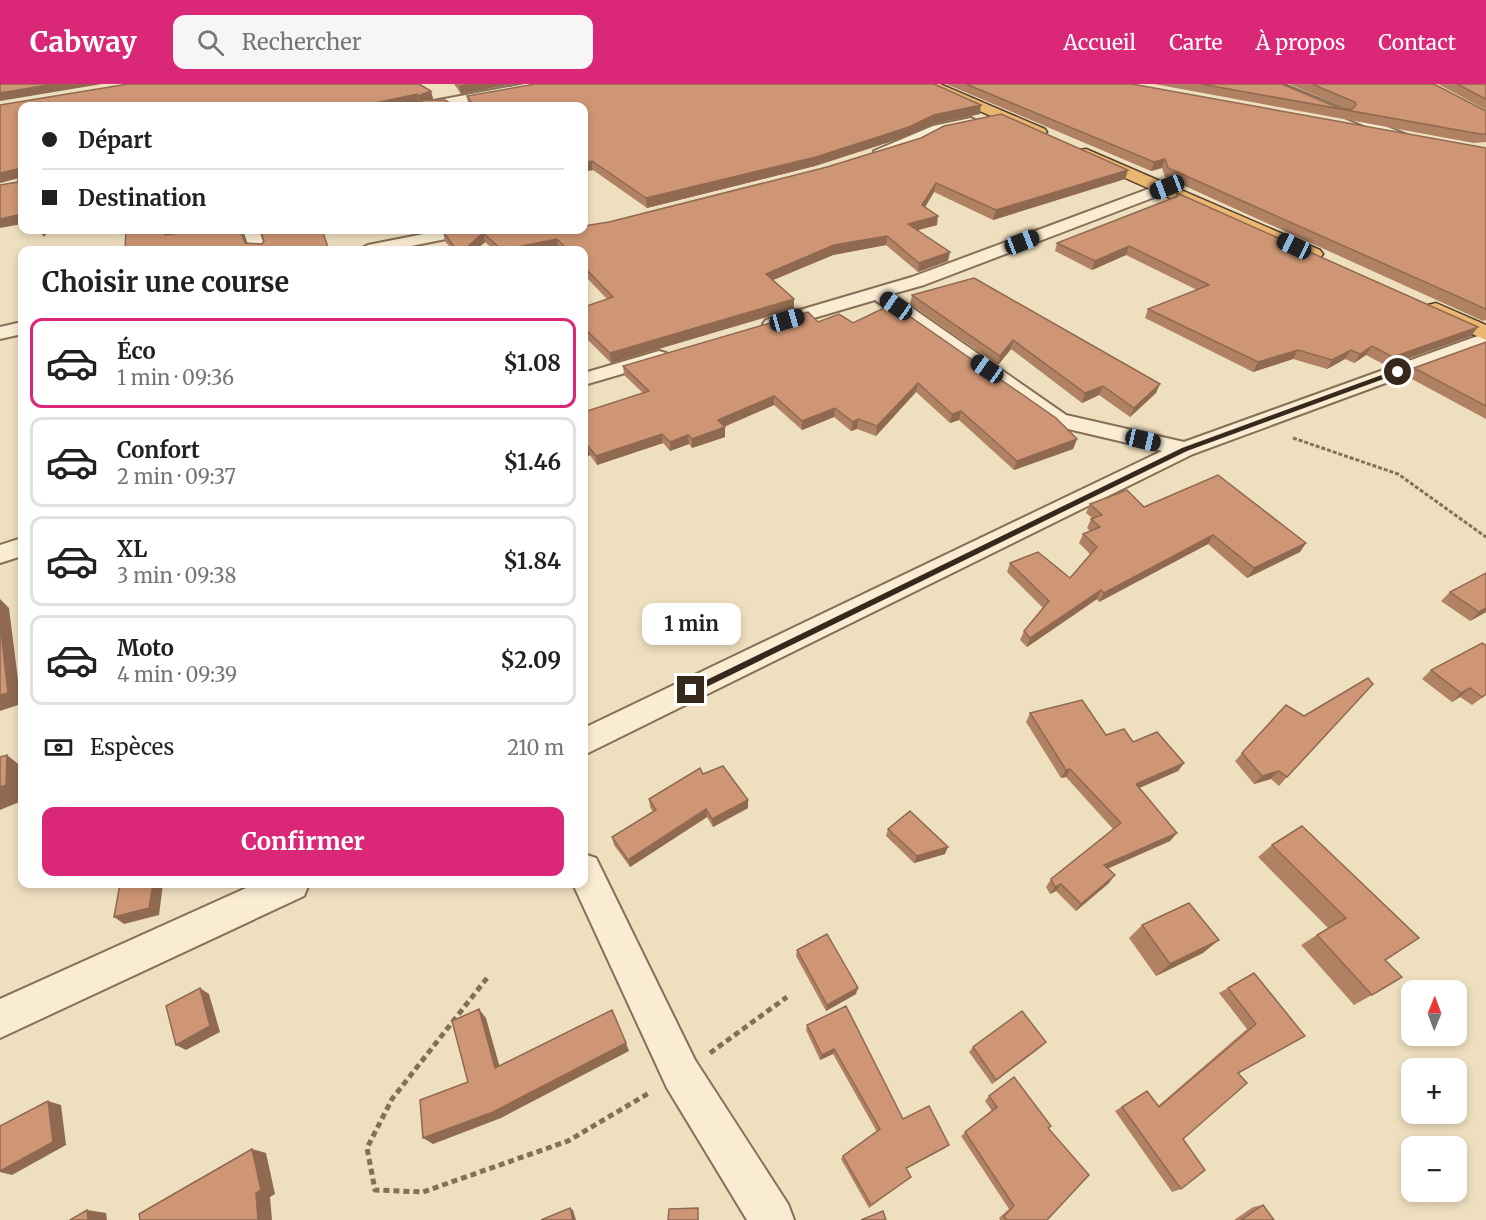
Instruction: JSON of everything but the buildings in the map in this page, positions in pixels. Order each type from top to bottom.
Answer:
[{"type":"highway","points":[[927,84],[1052,138]]},
{"type":"highway","points":[[1072,147],[1167,187],[1326,260]]},
{"type":"highway","points":[[1422,304],[1486,333]]},
{"type":"street","points":[[451,102],[546,84]]},
{"type":"street","points":[[1271,84],[1406,136],[1322,121]]},
{"type":"street","points":[[507,92],[513,102]]},
{"type":"street","points":[[862,158],[914,141],[938,129],[1002,115]]},
{"type":"street","points":[[753,330],[918,281],[1167,187]]},
{"type":"street","points":[[388,246],[446,234]]},
{"type":"street","points":[[878,293],[1059,420],[1185,449]]},
{"type":"street","points":[[0,333],[18,329]]},
{"type":"street","points":[[588,740],[1185,449],[1486,339]]},
{"type":"street","points":[[588,378],[674,353]]},
{"type":"street","points":[[0,554],[18,548]]},
{"type":"street","points":[[588,878],[681,1074],[772,1220]]},
{"type":"street","points":[[0,1019],[283,888]]},
{"type":"path","points":[[1243,428],[1305,441],[1398,474],[1486,537]]},
{"type":"path","points":[[487,978],[392,1100],[367,1148],[375,1190],[423,1192],[568,1141],[681,1074],[788,997]]},
{"type":"route","points":[[691,690],[1185,449],[1398,372]]}]
